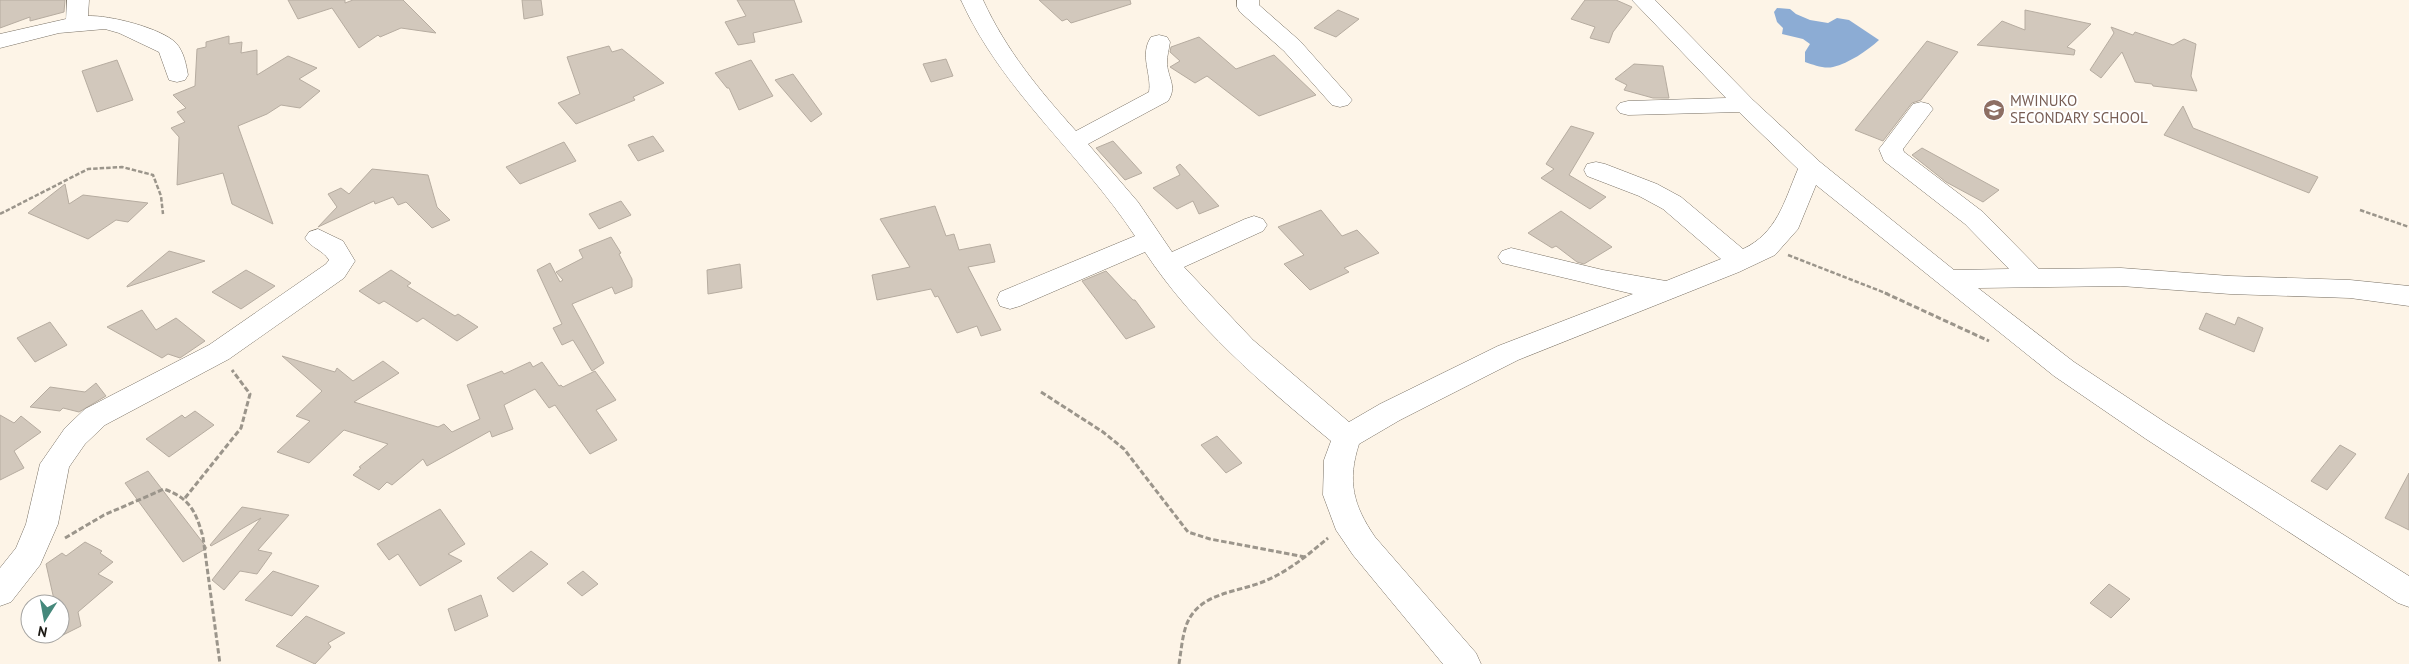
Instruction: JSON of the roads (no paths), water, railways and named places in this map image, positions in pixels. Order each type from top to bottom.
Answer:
[{"type":"street","points":[[77,25],[78,0]]},
{"type":"street","points":[[972,0],[992,38],[1021,83],[1128,208],[1166,265],[1232,338],[1290,392],[1347,437]]},
{"type":"street","points":[[1248,0],[1248,7],[1292,46],[1340,100]]},
{"type":"street","points":[[1643,0],[1745,105],[1811,168],[1948,279],[2064,369],[2156,431],[2409,592]]},
{"type":"street","points":[[0,41],[90,23],[117,25],[166,44],[174,56],[177,75]]},
{"type":"street","points":[[1073,142],[1160,96],[1162,83],[1156,64],[1158,42]]},
{"type":"street","points":[[1628,108],[1745,105]]},
{"type":"street","points":[[1920,109],[1893,146],[1891,151],[1893,156],[1974,218],[2030,276]]},
{"type":"street","points":[[1464,664],[1364,546],[1347,521],[1338,495],[1339,460],[1347,437],[1390,412],[1508,353],[1766,249],[1785,229],[1811,168]]},
{"type":"street","points":[[1596,170],[1648,190],[1672,203],[1740,261]]},
{"type":"street","points":[[1166,265],[1254,226]]},
{"type":"street","points":[[0,592],[29,556],[42,524],[55,464],[75,436],[95,417],[219,352],[335,271],[342,261],[334,247],[318,238]]},
{"type":"street","points":[[1010,299],[1150,240]]},
{"type":"street","points":[[1511,256],[1603,279],[1668,290]]},
{"type":"street","points":[[1948,279],[2030,276],[2122,277],[2230,285],[2350,289],[2409,296]]},
{"type":"water","points":[[1777,8],[1790,9],[1810,20],[1828,23],[1837,18],[1849,20],[1879,40],[1857,56],[1833,67],[1805,62],[1805,52],[1810,44],[1803,39],[1782,34],[1783,28],[1777,22],[1774,12]]},
{"type":"place","name":"MWINUKO SECONDARY SCHOOL","points":[[1994,110]]}]
